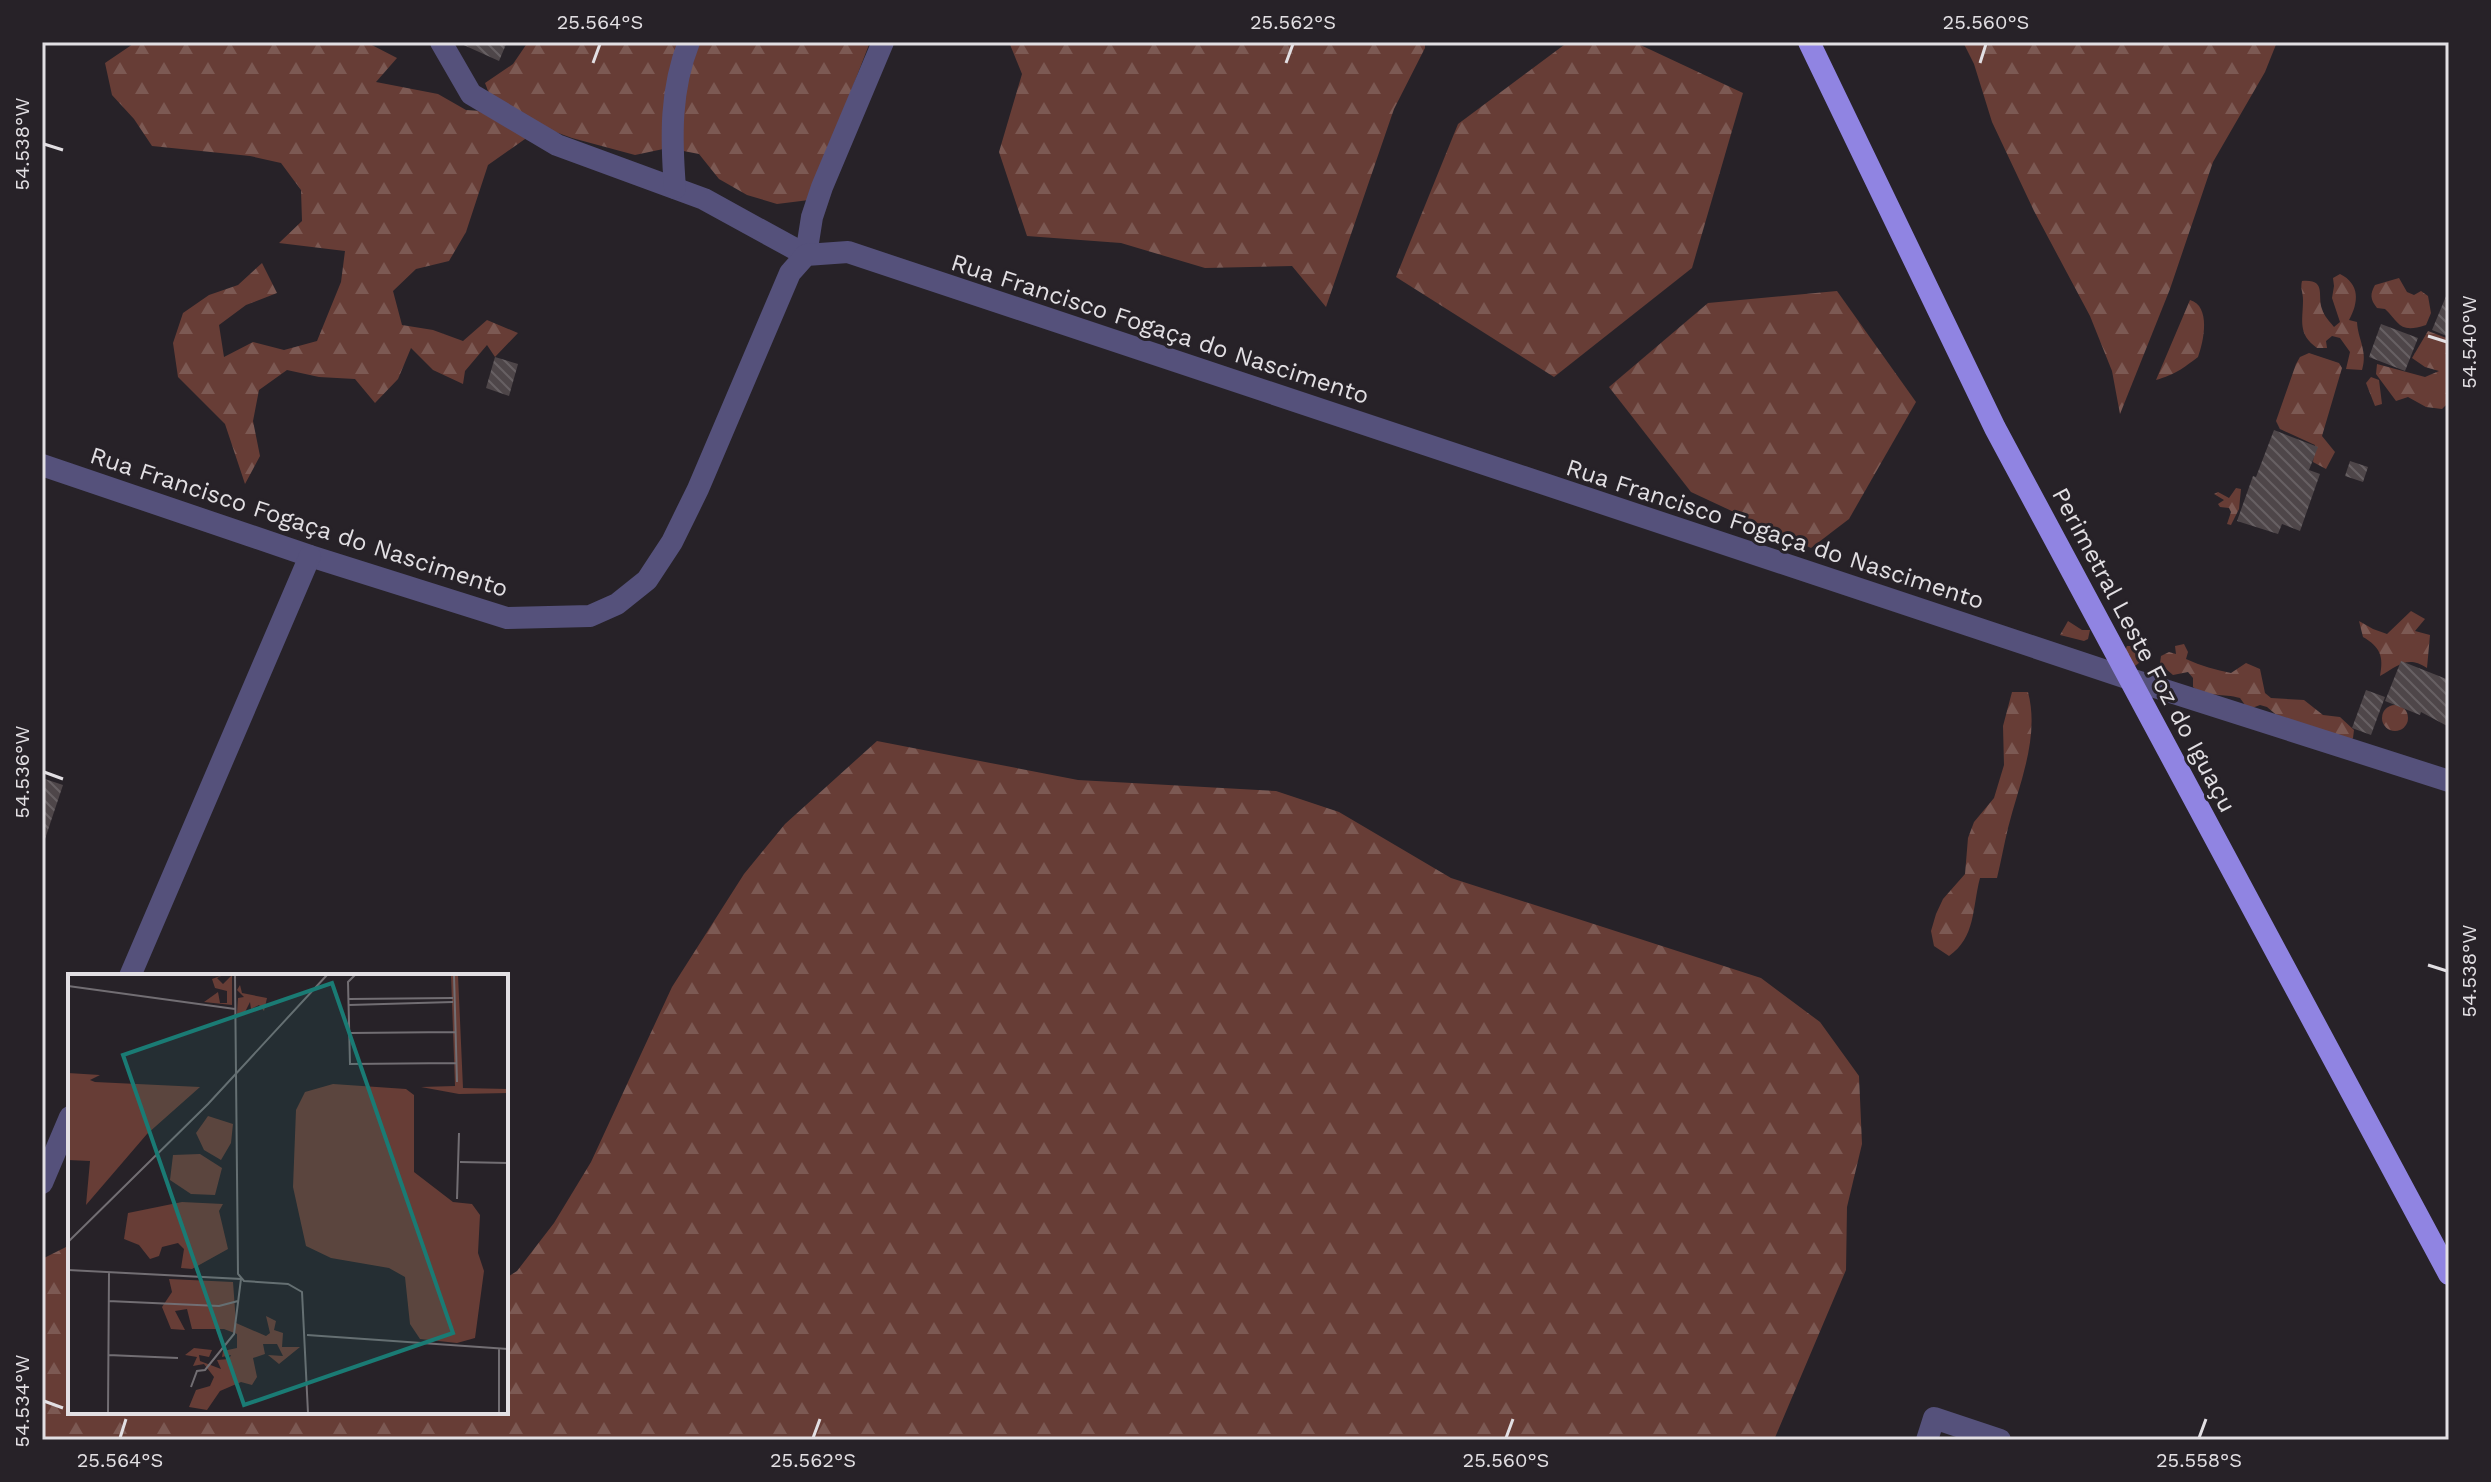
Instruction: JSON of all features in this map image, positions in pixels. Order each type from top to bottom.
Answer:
[{"type":"highway","name":"Perimetral Leste Foz do Iguaçu","points":[[1809,42],[1995,428],[2449,1274]]},
{"type":"street","points":[[441,42],[471,94],[557,145],[675,188],[750,222],[806,255],[812,217],[822,187],[883,42]]},
{"type":"street","points":[[675,188],[672,141],[674,95],[689,42]]},
{"type":"street","name":"Rua Francisco Fogaça do Nascimento","points":[[42,465],[310,556],[507,618],[590,616],[617,604],[647,580],[672,542],[698,489],[790,273],[806,255],[848,252],[2130,679],[2449,781]]},
{"type":"street","points":[[131,974],[310,556]]},
{"type":"street","points":[[42,1183],[68,1122]]},
{"type":"street","points":[[1927,1440],[1934,1418],[2000,1440]]},
{"type":"green space","points":[[136,42],[366,42],[397,58],[376,82],[438,94],[466,110],[496,112],[485,83],[513,64],[528,42],[870,42],[809,200],[777,204],[747,195],[719,179],[699,154],[668,148],[635,155],[542,127],[488,165],[466,232],[449,261],[416,269],[393,291],[402,325],[433,330],[463,341],[487,320],[518,333],[495,357],[487,345],[465,371],[463,384],[433,370],[411,348],[398,379],[375,403],[355,379],[319,377],[287,370],[259,390],[253,421],[260,456],[245,484],[225,424],[178,377],[173,343],[183,313],[209,295],[238,285],[262,263],[277,293],[246,305],[219,325],[224,357],[253,342],[284,350],[317,341],[341,282],[345,251],[279,243],[302,221],[301,190],[281,163],[250,156],[152,146],[134,119],[112,95],[105,63]]},
{"type":"green space","points":[[1009,42],[1425,42],[1425,48],[1394,109],[1326,307],[1292,266],[1205,268],[1121,243],[1027,236],[999,152],[1022,74]]},
{"type":"green space","points":[[1568,42],[1634,42],[1743,93],[1692,268],[1554,377],[1396,277],[1458,124]]},
{"type":"green space","points":[[1963,42],[2277,42],[2265,72],[2213,162],[2170,289],[2120,414],[2112,371],[2090,316],[2034,211],[1992,122],[1974,64]]},
{"type":"green space","points":[[2340,274],[2351,283],[2356,294],[2355,307],[2349,320],[2357,322],[2363,351],[2362,370],[2346,369],[2350,352],[2340,338],[2332,336],[2326,341],[2327,348],[2317,348],[2304,332],[2302,281],[2318,285],[2323,312],[2334,327],[2340,322],[2332,298],[2333,278]]},
{"type":"green space","points":[[2399,278],[2407,292],[2414,295],[2421,291],[2428,296],[2431,313],[2426,325],[2405,328],[2385,309],[2375,305],[2372,291],[2375,285]]},
{"type":"green space","points":[[1837,291],[1916,402],[1849,519],[1811,548],[1691,492],[1609,387],[1708,303]]},
{"type":"green space","points":[[2190,300],[2197,304],[2203,316],[2204,334],[2198,357],[2169,376],[2156,380]]},
{"type":"green space","points":[[2428,331],[2449,339],[2449,402],[2442,409],[2426,407],[2408,397],[2396,401],[2376,374],[2377,364],[2425,377],[2439,371],[2425,367],[2412,358]]},
{"type":"green space","points":[[2309,353],[2339,363],[2342,368],[2322,436],[2335,452],[2326,469],[2313,462],[2315,445],[2280,429],[2276,421],[2296,364],[2300,357]]},
{"type":"green space","points":[[2371,377],[2379,380],[2382,404],[2375,406],[2366,383]]},
{"type":"green space","points":[[2236,488],[2241,489],[2239,509],[2231,525],[2227,524],[2231,512],[2229,508],[2220,507],[2218,504],[2224,500],[2214,494],[2218,492],[2229,498]]},
{"type":"green space","points":[[2411,611],[2425,619],[2415,631],[2430,635],[2427,668],[2408,662],[2380,676],[2379,653],[2363,637],[2359,621],[2387,634]]},
{"type":"green space","points":[[2068,621],[2082,630],[2090,630],[2088,639],[2084,641],[2060,635]]},
{"type":"green space","points":[[2184,644],[2188,652],[2186,659],[2203,666],[2231,673],[2246,663],[2260,669],[2265,693],[2271,698],[2304,700],[2323,715],[2340,717],[2354,730],[2353,738],[2348,744],[2280,718],[2267,707],[2260,705],[2252,708],[2240,698],[2210,694],[2193,687],[2193,678],[2188,672],[2173,675],[2160,664],[2161,656],[2169,652],[2176,654],[2175,646]]},
{"type":"green space","points":[[2127,646],[2135,646],[2148,656],[2135,666],[2124,653]]},
{"type":"green space","points":[[2012,692],[2028,692],[2031,726],[2027,761],[1997,878],[1980,878],[1969,931],[1949,956],[1934,946],[1931,931],[1943,899],[1965,874],[1968,838],[1974,822],[1994,798],[2004,765],[2003,726]]},
{"type":"green space","points":[[2395,705],[2404,709],[2408,718],[2404,727],[2395,731],[2386,727],[2382,718],[2386,709]]},
{"type":"green space","points":[[877,741],[1078,780],[1276,791],[1339,812],[1451,878],[1761,978],[1820,1022],[1859,1076],[1862,1144],[1847,1207],[1846,1270],[1774,1440],[42,1440],[42,1259],[68,1246],[68,1414],[508,1414],[508,1277],[517,1271],[554,1223],[591,1162],[672,987],[744,874],[785,824]]},
{"type":"building","points":[[457,42],[507,42],[499,61]]},
{"type":"building","points":[[2449,289],[2449,337],[2432,330]]},
{"type":"building","points":[[2381,324],[2418,338],[2405,371],[2369,357]]},
{"type":"building","points":[[495,357],[518,364],[509,396],[486,388]]},
{"type":"building","points":[[2274,430],[2318,447],[2309,470],[2320,474],[2300,531],[2282,524],[2278,534],[2237,521]]},
{"type":"building","points":[[2350,461],[2368,467],[2363,482],[2345,476]]},
{"type":"building","points":[[2401,661],[2449,680],[2449,727],[2421,712],[2420,715],[2385,701]]},
{"type":"building","points":[[2366,690],[2385,697],[2371,735],[2352,728]]},
{"type":"building","points":[[42,778],[63,785],[45,839],[42,838]]}]
